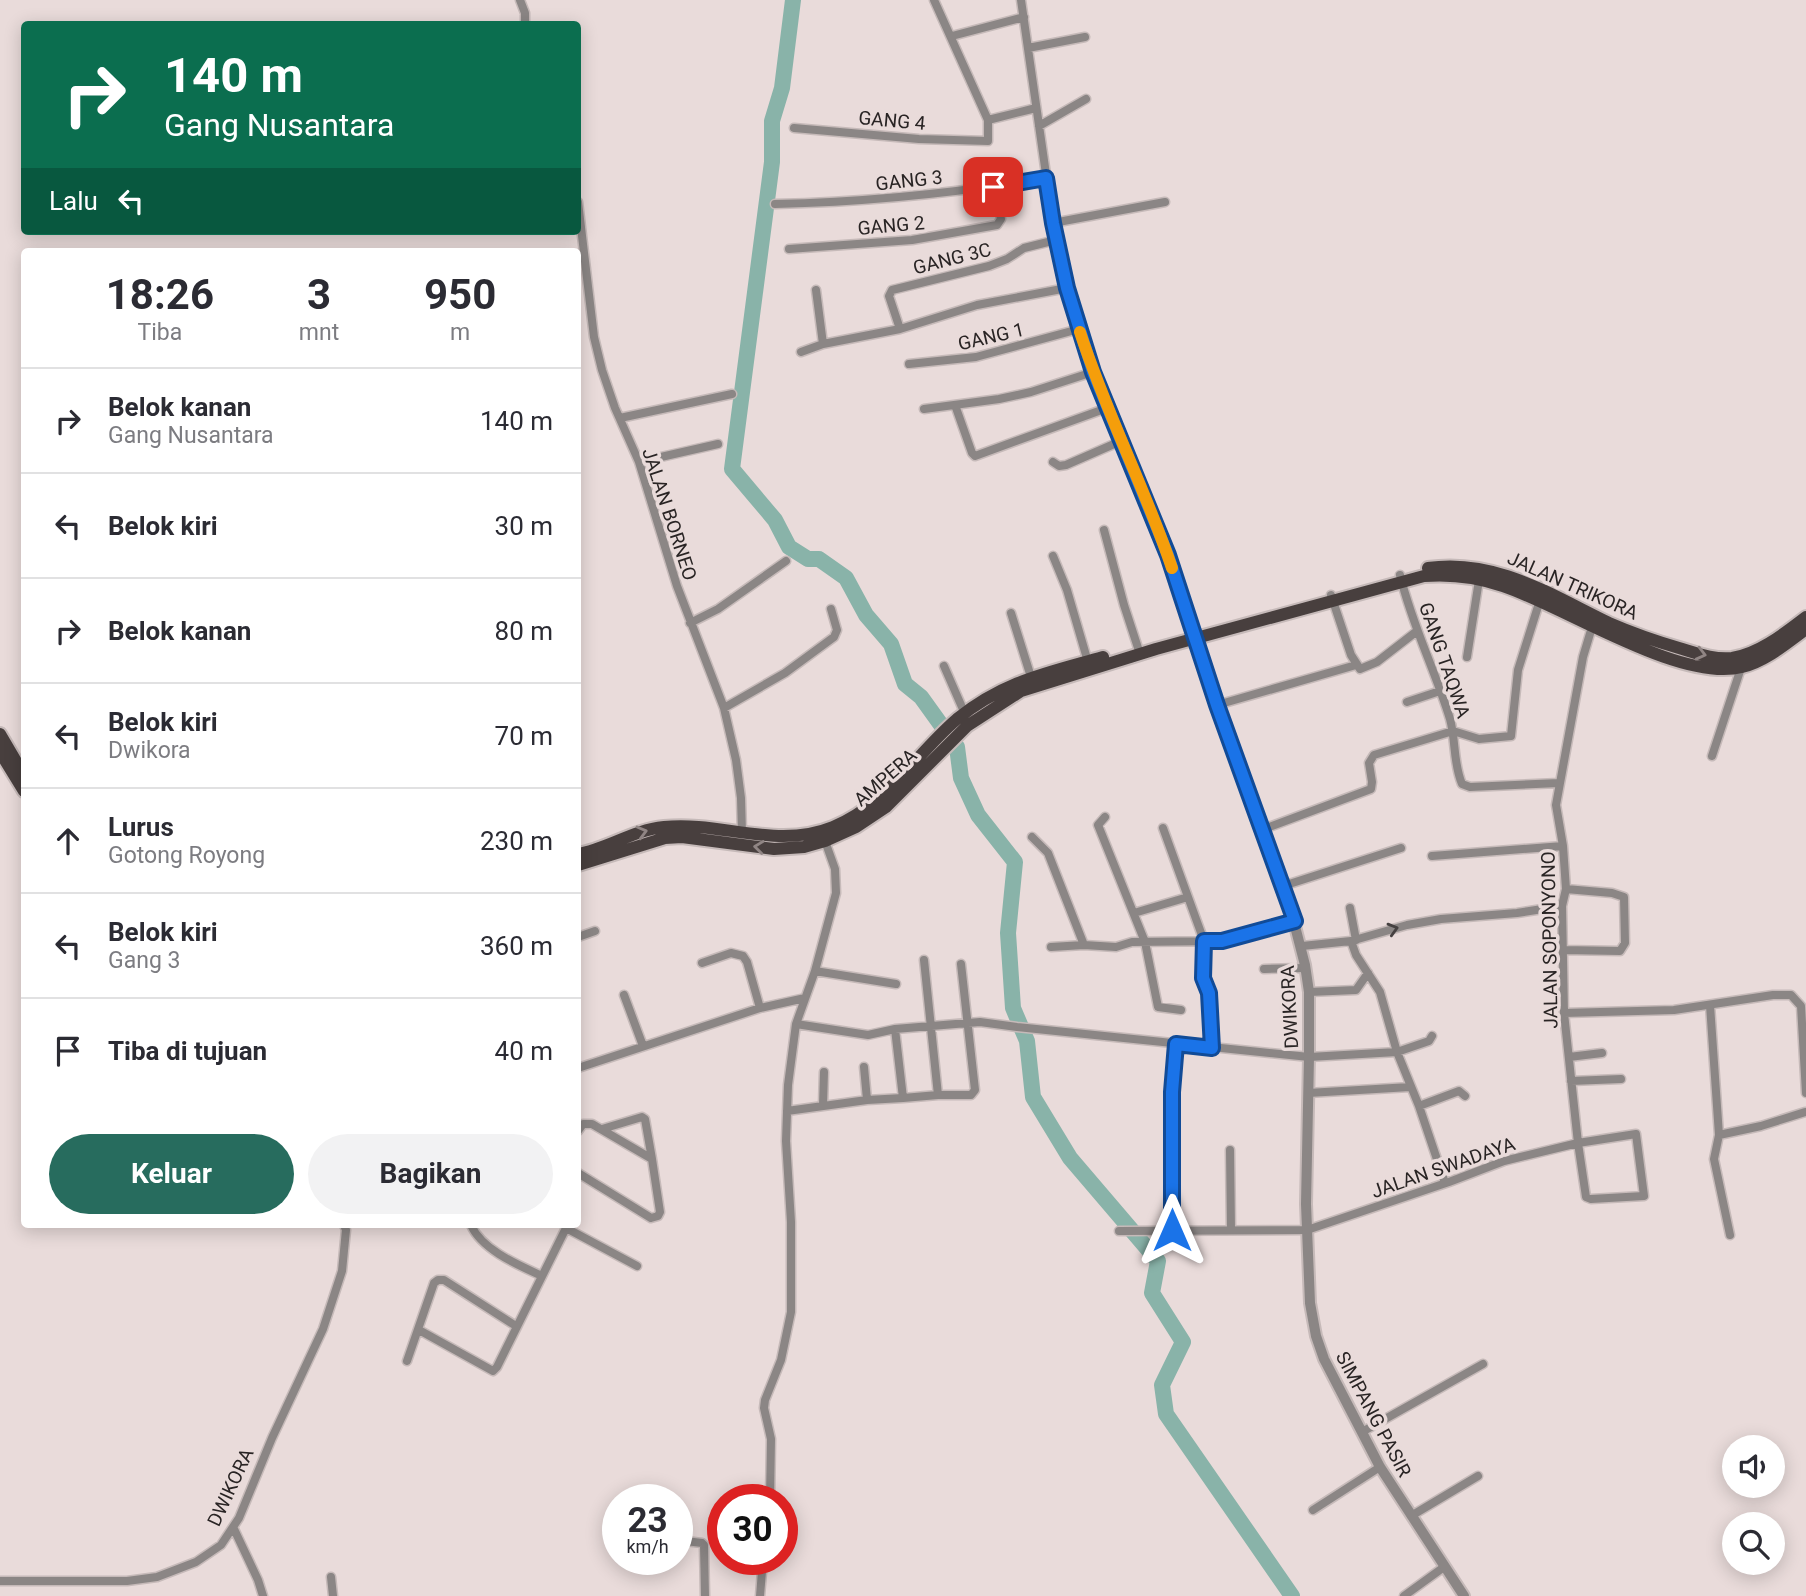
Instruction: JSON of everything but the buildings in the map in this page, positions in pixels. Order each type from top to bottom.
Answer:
[{"type":"main road","name":"JALAN TRIKORA","points":[[1194,635],[1442,566],[1488,570],[1518,579],[1631,632],[1718,657],[1732,658],[1759,649],[1806,617]]},
{"type":"main road","name":"JALAN TRIKORA","points":[[1401,577],[1442,575],[1505,586],[1540,600],[1592,627],[1658,653],[1715,669],[1741,668],[1779,649],[1806,629]]},
{"type":"main road","name":"AMPERA","points":[[960,722],[980,716],[1021,691],[1194,635]]},
{"type":"main road","name":"AMPERA","points":[[581,853],[638,832],[666,827],[825,841],[856,827],[886,807],[960,722],[1008,686],[1031,677],[1139,651]]},
{"type":"main road","points":[[0,734],[21,770]]},
{"type":"main road","name":"AMPERA","points":[[581,864],[665,838],[682,837],[775,849],[804,841],[870,806],[938,747]]},
{"type":"main road","points":[[0,752],[21,786]]},
{"type":"street","points":[[520,0],[525,21]]},
{"type":"street","points":[[934,0],[988,120],[1036,108]]},
{"type":"street","points":[[1021,0],[1053,223],[1067,288],[1093,372],[1154,517],[1194,635]]},
{"type":"street","points":[[952,36],[1024,16]]},
{"type":"street","points":[[1028,48],[1085,37]]},
{"type":"street","points":[[1039,126],[1086,99]]},
{"type":"street","name":"GANG 4","points":[[794,128],[987,142],[990,138],[988,120]]},
{"type":"street","name":"GANG 3","points":[[775,204],[853,202],[993,187],[1046,178]]},
{"type":"street","name":"GANG 2","points":[[789,249],[912,240],[999,224],[1001,219],[993,187]]},
{"type":"street","points":[[1053,223],[1165,202]]},
{"type":"street","name":"JALAN BORNEO","points":[[581,227],[594,337],[602,370],[639,462],[690,623],[724,708],[736,760],[742,833]]},
{"type":"street","name":"GANG 3C","points":[[900,329],[889,296],[892,290],[989,265],[1007,259],[1024,247],[1056,240]]},
{"type":"street","points":[[801,352],[823,344],[900,329],[977,305],[1067,288]]},
{"type":"street","points":[[816,290],[823,344]]},
{"type":"street","name":"GANG 1","points":[[909,364],[976,357],[1079,329]]},
{"type":"street","points":[[924,409],[1031,392],[1093,372]]},
{"type":"street","points":[[620,418],[732,394]]},
{"type":"street","points":[[956,405],[975,456],[1107,408]]},
{"type":"street","points":[[1053,462],[1059,466],[1066,465],[1121,441]]},
{"type":"street","points":[[639,462],[718,444]]},
{"type":"street","points":[[1104,530],[1139,651]]},
{"type":"street","points":[[1053,556],[1067,590],[1088,662]]},
{"type":"street","points":[[690,623],[718,609],[786,561]]},
{"type":"street","name":"GANG TAQWA","points":[[1401,577],[1417,631],[1453,731],[1462,784],[1559,783]]},
{"type":"street","points":[[1466,657],[1479,580]]},
{"type":"street","points":[[1332,597],[1356,665],[1360,669],[1377,662],[1417,631]]},
{"type":"street","points":[[1261,830],[1371,789],[1369,760],[1374,755],[1453,731],[1479,739],[1511,736],[1518,670],[1540,600]]},
{"type":"street","points":[[724,708],[785,673],[834,637],[837,630],[831,609]]},
{"type":"street","points":[[1011,613],[1031,677]]},
{"type":"street","name":"JALAN SOPONYONO","points":[[1578,1143],[1564,1013],[1562,906],[1566,889],[1563,846],[1556,805],[1583,657],[1592,627]]},
{"type":"street","name":"DWIKORA","points":[[1194,635],[1302,946],[1309,992],[1307,1230]]},
{"type":"street","points":[[1217,705],[1356,665]]},
{"type":"street","points":[[944,666],[960,722]]},
{"type":"street","points":[[1712,756],[1741,668]]},
{"type":"street","points":[[1407,702],[1440,691]]},
{"type":"street","points":[[1105,817],[1098,825],[1145,942],[1158,1007],[1181,1010]]},
{"type":"street","points":[[1163,828],[1204,941],[1203,978],[1209,993],[1212,1048]]},
{"type":"street","points":[[1032,837],[1048,853],[1084,945]]},
{"type":"street","points":[[770,1484],[771,1439],[764,1408],[781,1360],[791,1312],[792,1241],[786,1140],[791,1054],[796,1024],[815,971],[837,882],[825,841]]},
{"type":"street","points":[[1432,856],[1563,846]]},
{"type":"street","points":[[1283,886],[1401,848]]},
{"type":"street","points":[[1563,950],[1620,951],[1625,943],[1624,897],[1612,893],[1566,889]]},
{"type":"street","points":[[1134,913],[1188,897]]},
{"type":"street","points":[[1302,946],[1354,940],[1407,925],[1441,919],[1517,913],[1562,906]]},
{"type":"street","points":[[1350,908],[1356,955],[1380,992],[1397,1052],[1445,1183]]},
{"type":"street","points":[[1051,947],[1116,947],[1125,943],[1222,941],[1295,921]]},
{"type":"street","points":[[581,936],[594,931]]},
{"type":"street","points":[[702,963],[731,953],[743,956],[760,1007]]},
{"type":"street","points":[[924,960],[938,1095]]},
{"type":"street","points":[[787,1111],[867,1100],[974,1093],[961,964]]},
{"type":"street","points":[[1264,969],[1305,968]]},
{"type":"street","points":[[815,971],[896,984]]},
{"type":"street","points":[[1309,992],[1356,990],[1368,973]]},
{"type":"street","points":[[1564,1013],[1656,1012],[1785,994],[1798,1000],[1803,1007],[1806,1093]]},
{"type":"street","points":[[624,995],[643,1046]]},
{"type":"street","points":[[581,1067],[760,1007],[805,998]]},
{"type":"street","points":[[1710,1005],[1719,1135],[1714,1159],[1730,1235]]},
{"type":"street","points":[[796,1024],[868,1035],[895,1029],[987,1022],[1309,1057],[1397,1052],[1429,1041],[1432,1036]]},
{"type":"street","points":[[895,1029],[903,1098]]},
{"type":"street","points":[[1172,1230],[1172,1092],[1176,1044]]},
{"type":"street","points":[[1569,1057],[1602,1053]]},
{"type":"street","points":[[864,1067],[867,1100]]},
{"type":"street","points":[[823,1105],[824,1072]]},
{"type":"street","points":[[1571,1081],[1621,1079]]},
{"type":"street","points":[[1308,1093],[1410,1087]]},
{"type":"street","points":[[1419,1106],[1459,1091],[1465,1096]]},
{"type":"street","points":[[1719,1135],[1806,1112]]},
{"type":"street","points":[[581,1175],[655,1218],[660,1212],[645,1119],[642,1116],[602,1129]]},
{"type":"street","points":[[581,1128],[586,1123],[602,1129],[652,1159]]},
{"type":"street","points":[[1636,1134],[1644,1196],[1586,1197],[1578,1143],[1636,1134]]},
{"type":"street","name":"JALAN SWADAYA","points":[[1119,1231],[1307,1230],[1504,1161],[1578,1143]]},
{"type":"street","points":[[1230,1150],[1231,1230]]},
{"type":"street","name":"DWIKORA","points":[[0,1581],[127,1581],[177,1571],[209,1555],[234,1529],[272,1438],[323,1329],[342,1271],[346,1228]]},
{"type":"street","points":[[473,1228],[481,1239],[519,1265],[541,1276]]},
{"type":"street","points":[[419,1330],[493,1371],[562,1228]]},
{"type":"street","points":[[567,1228],[637,1266]]},
{"type":"street","name":"SIMPANG PASIR","points":[[1307,1230],[1310,1303],[1324,1359],[1380,1466],[1464,1596]]},
{"type":"street","points":[[407,1361],[434,1283],[439,1279],[516,1326]]},
{"type":"street","points":[[1362,1432],[1483,1364]]},
{"type":"street","points":[[1313,1510],[1380,1466]]},
{"type":"street","points":[[1411,1516],[1478,1476]]},
{"type":"street","points":[[234,1529],[250,1560],[263,1596]]},
{"type":"street","points":[[693,1542],[705,1545],[705,1596]]},
{"type":"street","points":[[1404,1596],[1444,1567]]},
{"type":"street","points":[[760,1596],[762,1575]]},
{"type":"street","points":[[331,1577],[333,1596]]},
{"type":"waterway","points":[[793,0],[782,88],[772,121],[772,162],[732,469],[775,520],[789,547],[808,559],[819,559],[846,578],[866,615],[891,644],[905,684],[921,697],[957,747],[961,778],[978,815],[1015,862],[1008,933],[1013,1008],[1027,1041],[1033,1097],[1070,1158],[1158,1261],[1152,1293],[1183,1342],[1162,1385],[1166,1414],[1292,1596]]},
{"type":"slow traffic","points":[[1080,332],[1107,408],[1140,482],[1172,568]]},
{"type":"route","points":[[993,187],[1046,178],[1067,288],[1093,372],[1168,555],[1217,705],[1295,921],[1222,941],[1204,941],[1203,978],[1209,993],[1212,1048],[1176,1044],[1172,1092],[1172,1230]]}]
